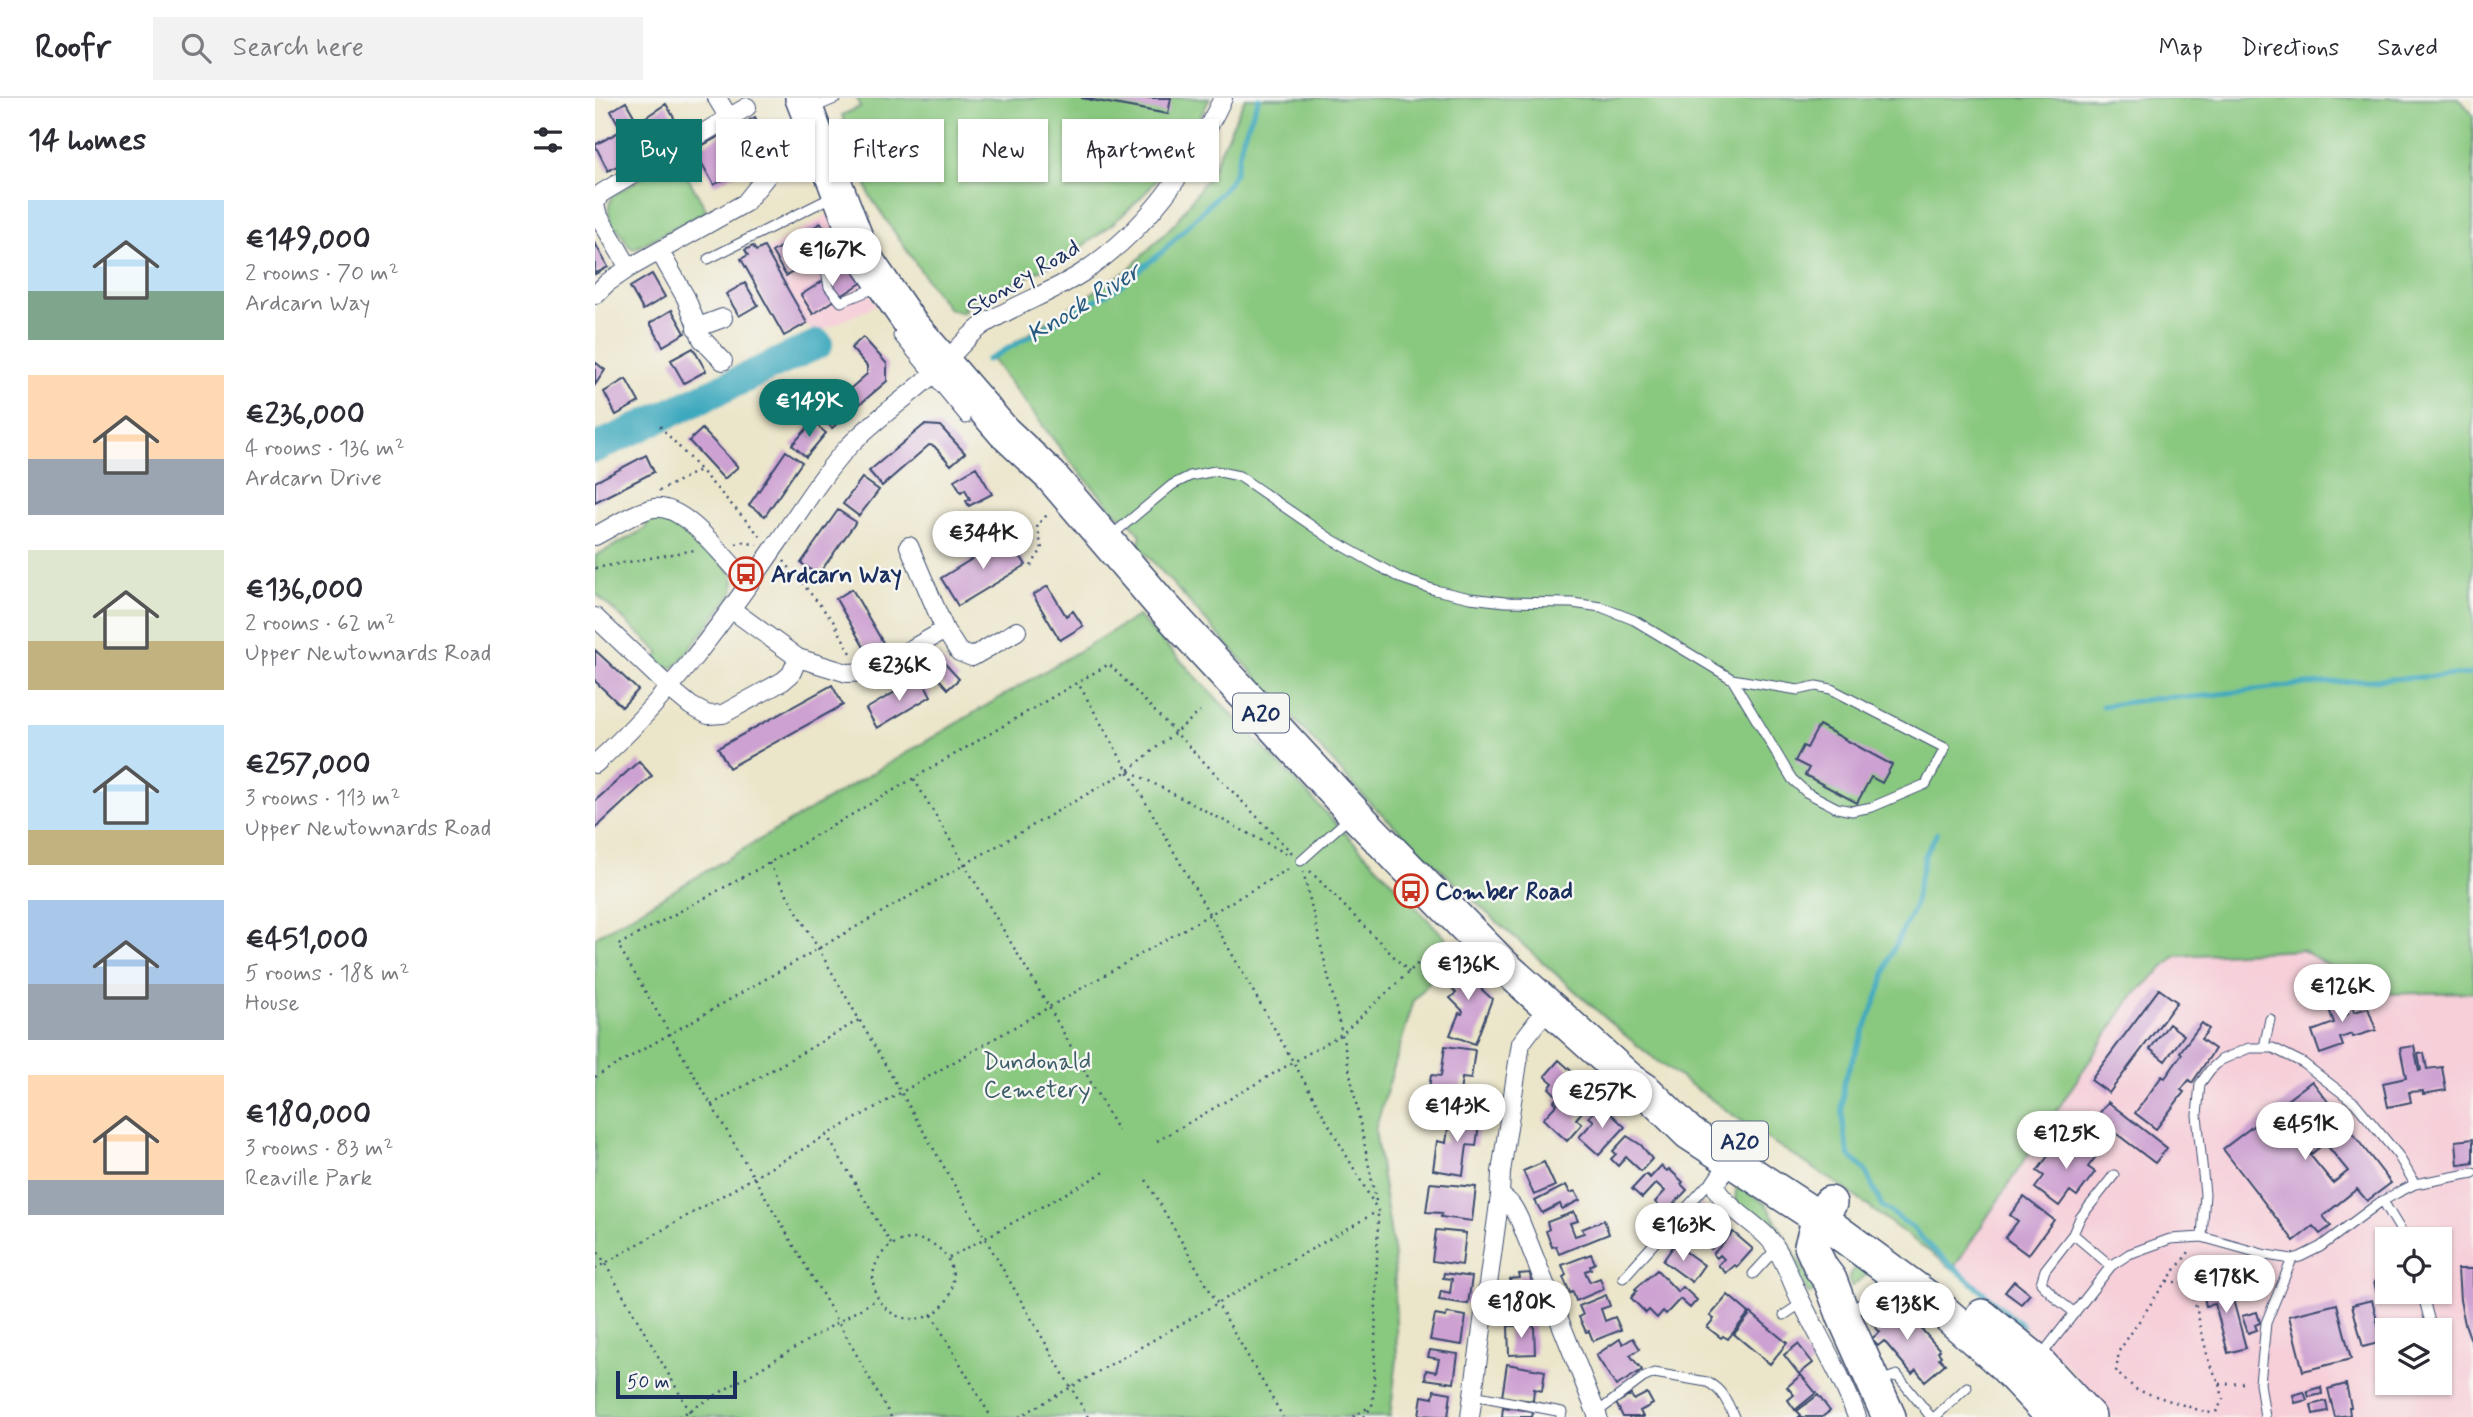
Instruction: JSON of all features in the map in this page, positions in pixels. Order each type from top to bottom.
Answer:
[{"type":"highway","name":"A20","points":[[804,104],[857,240],[883,285],[910,323],[1004,432],[1051,476],[1106,541],[1354,813],[1473,935],[1629,1079],[1645,1090],[1689,1133],[1723,1173],[1825,1210],[1888,1240],[2028,1371],[2053,1417]]},
{"type":"highway","name":"A20","points":[[837,187],[849,190],[886,251],[916,293],[946,362]]},
{"type":"highway","name":"A20","points":[[1645,1090],[1673,1097],[1825,1210],[1870,1255],[1959,1324],[2089,1417]]},
{"type":"highway","points":[[1780,1194],[1801,1246],[1818,1276],[1831,1283]]},
{"type":"highway","points":[[1825,1210],[1811,1246],[1831,1283],[1889,1417]]},
{"type":"highway","points":[[1831,1283],[1844,1258],[1852,1254],[1870,1255]]},
{"type":"street","points":[[717,98],[729,118]]},
{"type":"street","name":"Stoney Road","points":[[946,362],[984,325],[1081,273],[1127,237],[1187,168],[1223,98]]},
{"type":"street","points":[[629,268],[597,213],[595,205],[605,191],[747,107]]},
{"type":"street","points":[[595,295],[629,268],[745,202],[770,172],[787,159],[821,145]]},
{"type":"street","points":[[660,252],[686,298],[696,328],[707,346],[723,362]]},
{"type":"street","points":[[696,328],[723,318]]},
{"type":"street","points":[[595,764],[669,687],[731,609],[812,490],[851,445],[946,362]]},
{"type":"street","points":[[595,536],[643,512],[662,508],[675,512],[696,528],[749,583]]},
{"type":"street","points":[[909,545],[945,630],[959,652],[972,657],[1017,631]]},
{"type":"street","points":[[731,609],[798,658],[846,673],[871,672],[945,630]]},
{"type":"street","points":[[595,617],[669,687],[691,706],[708,715],[723,714],[783,681],[791,674],[798,658]]},
{"type":"street","points":[[1470,1417],[1501,1172],[1521,1043],[1549,1006]]},
{"type":"street","points":[[1723,1173],[1720,1196],[1750,1219],[1776,1249],[1845,1383],[1857,1417]]},
{"type":"street","points":[[1500,1196],[1507,1199],[1520,1221],[1597,1415]]},
{"type":"lane","points":[[804,104],[837,98]]},
{"type":"lane","points":[[708,259],[837,187]]},
{"type":"lane","points":[[857,240],[826,270],[829,287],[841,302],[883,285]]},
{"type":"lane","points":[[898,336],[946,362],[967,419]]},
{"type":"lane","points":[[1106,541],[1172,485],[1190,476],[1215,471],[1239,476],[1331,539],[1400,579],[1470,598],[1601,607],[1634,620],[1732,679],[1798,690],[1816,686],[1831,689],[1945,748],[1926,784],[1872,807],[1851,811],[1837,808],[1806,792],[1792,779],[1732,679]]},
{"type":"lane","points":[[1301,861],[1354,813]]},
{"type":"lane","points":[[2264,1047],[2270,1019]]},
{"type":"lane","points":[[2202,1237],[2205,1185],[2197,1115],[2200,1084],[2221,1060],[2237,1051],[2273,1048],[2303,1063],[2355,1103],[2398,1155],[2414,1184]]},
{"type":"lane","points":[[1623,1278],[1706,1186],[1723,1173]]},
{"type":"lane","points":[[2028,1371],[2111,1266],[2129,1254],[2171,1239],[2202,1237],[2266,1255],[2292,1259],[2321,1247],[2382,1201],[2414,1184],[2473,1173]]},
{"type":"lane","points":[[2075,1313],[2042,1283],[2045,1270],[2114,1175]]},
{"type":"lane","points":[[2382,1201],[2398,1227]]},
{"type":"lane","points":[[2073,1234],[2111,1266]]},
{"type":"lane","points":[[1753,1274],[1776,1249]]},
{"type":"lane","points":[[2265,1417],[2260,1383],[2266,1323],[2292,1259]]},
{"type":"lane","points":[[1844,1317],[1881,1288],[1905,1281]]},
{"type":"lane","points":[[1784,1315],[1802,1303]]},
{"type":"lane","points":[[1597,1415],[1643,1378],[1654,1373],[1707,1382],[1715,1386],[1727,1401],[1734,1417]]},
{"type":"lane","points":[[1875,1383],[1898,1375],[1933,1417],[1967,1387]]},
{"type":"lane","points":[[1473,1395],[1562,1412],[1561,1417]]},
{"type":"path","points":[[660,426],[773,550],[833,621],[862,673]]},
{"type":"path","points":[[643,512],[652,495],[700,470]]},
{"type":"path","points":[[1031,566],[1042,549],[1037,525],[1048,514]]},
{"type":"path","points":[[595,568],[744,542],[773,550]]},
{"type":"path","points":[[891,1417],[618,945],[769,863],[1109,664],[1409,972]]},
{"type":"path","points":[[1078,683],[1378,1211]]},
{"type":"path","points":[[595,1077],[1129,770],[1200,712]]},
{"type":"path","points":[[1129,770],[1301,861],[1342,1034],[1378,1211],[1372,1406],[1364,1417]]},
{"type":"path","points":[[913,779],[1049,1007],[1118,1131]]},
{"type":"path","points":[[595,1269],[1301,861]]},
{"type":"path","points":[[769,863],[1088,1417]]},
{"type":"path","points":[[1157,1141],[1342,1034],[1425,957]]},
{"type":"path","points":[[711,1105],[859,1020]]},
{"type":"path","points":[[826,1134],[891,1244]]},
{"type":"path","points":[[949,1258],[1108,1170]]},
{"type":"path","points":[[1146,1180],[1283,1417]]},
{"type":"path","points":[[1019,1417],[1378,1211]]},
{"type":"path","points":[[912,1238],[933,1243],[949,1258],[954,1279],[948,1301],[932,1315],[912,1320],[892,1314],[877,1299],[872,1279],[877,1259],[891,1244],[912,1238]]},
{"type":"path","points":[[2167,1280],[2183,1283],[2193,1294],[2209,1363],[2220,1384],[2223,1399],[2217,1411],[2208,1413],[2137,1390],[2116,1372],[2119,1352],[2167,1280],[2189,1253],[2189,1238]]},
{"type":"path","points":[[595,1246],[693,1417]]},
{"type":"path","points":[[679,1417],[877,1299]]},
{"type":"path","points":[[932,1315],[991,1417]]},
{"type":"path","points":[[2220,1384],[2260,1383]]},
{"type":"path","points":[[1353,1417],[1372,1406]]},
{"type":"shaded area","points":[[829,214],[876,305],[813,335],[766,250]]},
{"type":"shaded area","points":[[2303,950],[2379,994],[2473,992],[2473,1417],[2111,1417],[2067,1366],[1953,1269],[2130,999],[2176,956]]},
{"type":"green space","points":[[857,98],[1210,98],[1199,119],[1062,119],[1062,182],[1155,182],[1100,234],[1039,271],[963,307],[966,310],[962,313],[948,308],[933,289],[870,196],[865,182],[944,182],[944,119],[843,119],[842,115],[860,107]]},
{"type":"green space","points":[[1245,98],[2459,98],[2473,115],[2473,992],[2379,994],[2302,950],[2176,956],[2130,999],[1953,1269],[1838,1184],[1760,1134],[1657,1061],[1486,912],[1366,799],[1138,545],[1141,535],[1128,520],[1117,514],[1074,466],[991,358],[1128,270],[1176,222],[1204,182],[1219,182],[1219,154]]},
{"type":"green space","points":[[635,182],[690,182],[707,211],[634,249],[628,245],[617,227],[614,229],[609,213],[612,196]]},
{"type":"green space","points":[[649,516],[680,519],[731,572],[734,582],[733,593],[679,663],[672,668],[655,665],[659,652],[595,593],[595,556],[645,529]]},
{"type":"green space","name":"Dundonald Cemetery","points":[[1138,616],[1457,950],[1414,1000],[1375,1130],[1394,1256],[1397,1359],[1390,1417],[595,1417],[595,937]]},
{"type":"green space","points":[[1737,1184],[1766,1204],[1816,1291],[1809,1295],[1783,1250],[1735,1199]]},
{"type":"green space","points":[[1857,1267],[1869,1273],[1851,1287],[1849,1276]]},
{"type":"building","points":[[1081,98],[1171,98],[1168,114]]},
{"type":"building","points":[[626,102],[634,116],[616,120],[611,111]]},
{"type":"building","points":[[666,104],[675,119],[643,119]]},
{"type":"building","points":[[616,133],[616,167],[608,171],[595,145]]},
{"type":"building","points":[[716,138],[716,182],[719,182],[714,185],[702,164],[702,145]]},
{"type":"building","points":[[821,223],[835,247],[786,276],[772,252]]},
{"type":"building","points":[[595,243],[608,267],[595,274]]},
{"type":"building","points":[[753,246],[756,251],[764,247],[807,323],[784,336],[741,259],[748,255],[745,250]]},
{"type":"building","points":[[851,263],[863,282],[813,314],[801,295]]},
{"type":"building","points":[[652,274],[665,297],[643,310],[630,287]]},
{"type":"building","points":[[745,283],[758,305],[739,316],[726,294]]},
{"type":"building","points":[[672,310],[685,333],[663,346],[650,323]]},
{"type":"building","points":[[863,337],[887,364],[887,381],[832,428],[820,415],[867,374],[867,366],[851,348]]},
{"type":"building","points":[[693,348],[706,371],[684,383],[671,360]]},
{"type":"building","points":[[595,362],[605,370],[595,385]]},
{"type":"building","points":[[626,379],[639,402],[616,415],[604,392]]},
{"type":"building","points":[[813,422],[826,433],[806,457],[792,445]]},
{"type":"building","points":[[924,425],[940,426],[965,453],[951,465],[934,446],[929,445],[882,486],[869,471]]},
{"type":"building","points":[[702,429],[738,467],[724,479],[689,441]]},
{"type":"building","points":[[786,451],[802,462],[765,516],[749,505]]},
{"type":"building","points":[[646,455],[654,472],[595,502],[595,482]]},
{"type":"building","points":[[976,467],[992,494],[969,506],[966,501],[970,499],[965,489],[961,492],[954,480]]},
{"type":"building","points":[[862,478],[879,490],[859,516],[843,504]]},
{"type":"building","points":[[838,510],[856,522],[818,575],[801,563]]},
{"type":"building","points":[[1008,537],[1026,565],[958,606],[941,578]]},
{"type":"building","points":[[1048,586],[1066,616],[1073,611],[1083,626],[1060,640],[1033,595]]},
{"type":"building","points":[[852,589],[885,646],[869,656],[836,599]]},
{"type":"building","points":[[595,650],[638,690],[622,707],[595,681]]},
{"type":"building","points":[[937,655],[959,679],[948,689],[926,665]]},
{"type":"building","points":[[921,677],[931,696],[877,728],[866,709]]},
{"type":"building","points":[[832,685],[843,705],[729,768],[718,748]]},
{"type":"building","points":[[1819,725],[1892,765],[1882,783],[1871,777],[1857,803],[1805,775],[1809,768],[1795,761],[1803,746],[1807,748]]},
{"type":"building","points":[[639,761],[652,776],[595,829],[595,801]]},
{"type":"building","points":[[1402,886],[1414,899],[1412,901],[1399,888]]},
{"type":"building","points":[[1459,960],[1484,982],[1479,987],[1492,999],[1475,1044],[1450,1035],[1459,1013],[1462,1014],[1463,1011],[1450,998],[1456,993],[1445,975]]},
{"type":"building","points":[[2159,989],[2177,1002],[2109,1093],[2091,1080]]},
{"type":"building","points":[[2338,991],[2346,1015],[2348,1014],[2343,998],[2349,996],[2354,1012],[2368,1008],[2376,1030],[2340,1038],[2343,1046],[2320,1054],[2312,1031],[2334,1023],[2324,995]]},
{"type":"building","points":[[2202,1023],[2209,1029],[2201,1039],[2215,1049],[2192,1083],[2189,1080],[2181,1090],[2184,1092],[2156,1129],[2135,1113],[2162,1076],[2165,1078]]},
{"type":"building","points":[[2169,1024],[2184,1035],[2165,1061],[2150,1049]]},
{"type":"building","points":[[1445,1046],[1475,1050],[1471,1079],[1462,1078],[1458,1108],[1427,1104],[1431,1075],[1441,1076]]},
{"type":"building","points":[[2414,1046],[2419,1071],[2418,1054],[2424,1053],[2427,1069],[2442,1067],[2446,1090],[2423,1094],[2423,1091],[2409,1092],[2411,1102],[2388,1107],[2383,1083],[2406,1078],[2400,1048]]},
{"type":"building","points":[[1559,1060],[1578,1077],[1563,1094],[1567,1098],[1581,1082],[1596,1096],[1576,1119],[1582,1124],[1567,1141],[1543,1119],[1557,1104],[1554,1101],[1558,1097],[1549,1088],[1553,1083],[1545,1076]]},
{"type":"building","points":[[2312,1081],[2391,1183],[2367,1201],[2357,1189],[2323,1216],[2331,1226],[2320,1234],[2313,1226],[2294,1241],[2223,1149]],"holes":[[[2325,1143],[2348,1171],[2333,1183],[2310,1155]]]},
{"type":"building","points":[[2108,1102],[2167,1148],[2155,1163],[2096,1118]]},
{"type":"building","points":[[1601,1104],[1625,1127],[1599,1155],[1579,1137],[1594,1121],[1589,1117]]},
{"type":"building","points":[[1450,1113],[1480,1117],[1476,1146],[1467,1145],[1463,1175],[1433,1170],[1437,1141],[1446,1143]]},
{"type":"building","points":[[1627,1136],[1641,1145],[1652,1159],[1641,1171],[1626,1157],[1618,1166],[1611,1159],[1616,1154],[1613,1151]]},
{"type":"building","points":[[2073,1137],[2097,1155],[2088,1167],[2095,1172],[2077,1196],[2070,1191],[2059,1206],[2035,1188],[2044,1176],[2037,1171],[2055,1147],[2061,1152]]},
{"type":"building","points":[[2473,1139],[2473,1163],[2458,1165],[2456,1141]]},
{"type":"building","points":[[1544,1162],[1555,1186],[1534,1195],[1523,1171]]},
{"type":"building","points":[[1661,1166],[1667,1171],[1669,1169],[1683,1182],[1681,1184],[1687,1190],[1664,1211],[1655,1202],[1665,1191],[1656,1183],[1642,1198],[1632,1189],[1646,1174],[1650,1178]]},
{"type":"building","points":[[1430,1183],[1476,1187],[1472,1221],[1426,1212]]},
{"type":"building","points":[[1566,1185],[1570,1193],[1575,1191],[1580,1200],[1562,1209],[1560,1204],[1542,1213],[1535,1201]]},
{"type":"building","points":[[2024,1197],[2054,1220],[2028,1255],[2005,1238],[2018,1221],[2010,1215]]},
{"type":"building","points":[[1701,1204],[1725,1221],[1722,1223],[1729,1230],[1711,1249],[1689,1234],[1697,1226],[1685,1222]]},
{"type":"building","points":[[1574,1212],[1578,1221],[1570,1223],[1575,1236],[1584,1233],[1582,1229],[1604,1220],[1609,1234],[1559,1254],[1556,1246],[1552,1247],[1546,1231],[1549,1229],[1547,1222]]},
{"type":"building","points":[[1436,1230],[1466,1233],[1462,1265],[1432,1261]]},
{"type":"building","points":[[1733,1232],[1753,1249],[1737,1267],[1735,1265],[1726,1273],[1718,1265],[1724,1259],[1713,1254]]},
{"type":"building","points":[[1675,1244],[1704,1265],[1692,1282],[1663,1261]]},
{"type":"building","points":[[1591,1254],[1595,1263],[1590,1266],[1591,1269],[1585,1271],[1586,1274],[1590,1282],[1600,1278],[1604,1289],[1576,1301],[1563,1277],[1566,1275],[1562,1265]]},
{"type":"building","points":[[2458,1269],[2473,1269],[2473,1346],[2460,1300]]},
{"type":"building","points":[[1657,1270],[1678,1292],[1683,1287],[1697,1300],[1690,1308],[1680,1299],[1666,1314],[1663,1311],[1657,1318],[1649,1310],[1646,1313],[1631,1298],[1637,1291],[1635,1289]]},
{"type":"building","points":[[1444,1273],[1472,1277],[1468,1304],[1439,1300],[1441,1291],[1450,1293],[1452,1279],[1443,1278]]},
{"type":"building","points":[[1530,1273],[1534,1304],[1513,1307],[1510,1279],[1520,1278],[1519,1274]]},
{"type":"building","points":[[2014,1281],[2030,1294],[2021,1304],[2005,1292]]},
{"type":"building","points":[[2228,1281],[2246,1348],[2228,1353],[2215,1304],[2206,1306],[2202,1288]]},
{"type":"building","points":[[1606,1295],[1610,1306],[1601,1309],[1605,1321],[1615,1317],[1621,1330],[1593,1341],[1579,1317],[1583,1315],[1579,1306]]},
{"type":"building","points":[[1728,1295],[1749,1313],[1728,1339],[1723,1336],[1721,1338],[1707,1327],[1714,1319],[1710,1316]]},
{"type":"building","points":[[2372,1300],[2376,1318],[2375,1344],[2363,1347],[2352,1305]]},
{"type":"building","points":[[1891,1302],[1906,1319],[1910,1316],[1940,1350],[1939,1358],[1945,1364],[1925,1381],[1916,1370],[1912,1374],[1884,1341],[1878,1346],[1871,1339],[1880,1332],[1870,1321]]},
{"type":"building","points":[[2337,1304],[2351,1359],[2303,1371],[2289,1316]]},
{"type":"building","points":[[2257,1312],[2260,1323],[2255,1325],[2257,1330],[2248,1333],[2242,1316]]},
{"type":"building","points":[[1447,1313],[1466,1316],[1462,1345],[1430,1340],[1435,1315],[1446,1317]]},
{"type":"building","points":[[1751,1313],[1787,1343],[1770,1364],[1734,1334]]},
{"type":"building","points":[[1534,1325],[1535,1354],[1509,1355],[1508,1326]]},
{"type":"building","points":[[1633,1338],[1640,1349],[1630,1355],[1642,1370],[1616,1386],[1596,1355],[1620,1339],[1623,1344]]},
{"type":"building","points":[[1798,1344],[1813,1363],[1799,1374],[1784,1355]]},
{"type":"building","points":[[1430,1350],[1458,1354],[1454,1383],[1425,1379],[1426,1370],[1436,1372],[1439,1359],[1428,1357]]},
{"type":"building","points":[[1507,1364],[1545,1371],[1542,1391],[1534,1389],[1533,1401],[1502,1397]]},
{"type":"building","points":[[1801,1375],[1816,1393],[1795,1410],[1788,1400],[1794,1395],[1787,1387]]},
{"type":"building","points":[[2346,1384],[2350,1415],[2335,1417],[2328,1389]]},
{"type":"building","points":[[2321,1387],[2322,1394],[2309,1397],[2307,1391]]},
{"type":"building","points":[[1434,1390],[1451,1393],[1448,1417],[1419,1415],[1422,1396],[1433,1398]]},
{"type":"building","points":[[2304,1392],[2307,1400],[2295,1403],[2293,1395]]},
{"type":"building","points":[[1647,1393],[1653,1404],[1640,1411],[1643,1417],[1623,1417],[1616,1403],[1631,1395],[1634,1400]]},
{"type":"building","points":[[1818,1395],[1830,1411],[1822,1417],[1799,1417],[1801,1415],[1797,1411]]},
{"type":"building","points":[[2326,1401],[2328,1411],[2313,1414],[2311,1405]]},
{"type":"building","points":[[1503,1407],[1533,1411],[1532,1417],[1502,1417]]},
{"type":"waterway","name":"Knock River","points":[[987,360],[1117,288],[1161,253],[1225,188],[1235,173],[1243,137],[1259,98]]},
{"type":"waterway","name":"Knock River","points":[[595,448],[818,344]]},
{"type":"waterway","points":[[2102,706],[2166,697],[2194,697],[2307,684],[2473,674]]},
{"type":"waterway","points":[[1937,833],[1925,855],[1913,910],[1889,958],[1881,988],[1844,1081],[1844,1130],[1849,1155],[1865,1170],[1882,1206],[1913,1228],[1931,1248],[2023,1326]]},
{"type":"place","name":"Ardcarn Way","points":[[746,574]]},
{"type":"place","name":"Comber Road","points":[[1411,891]]}]
